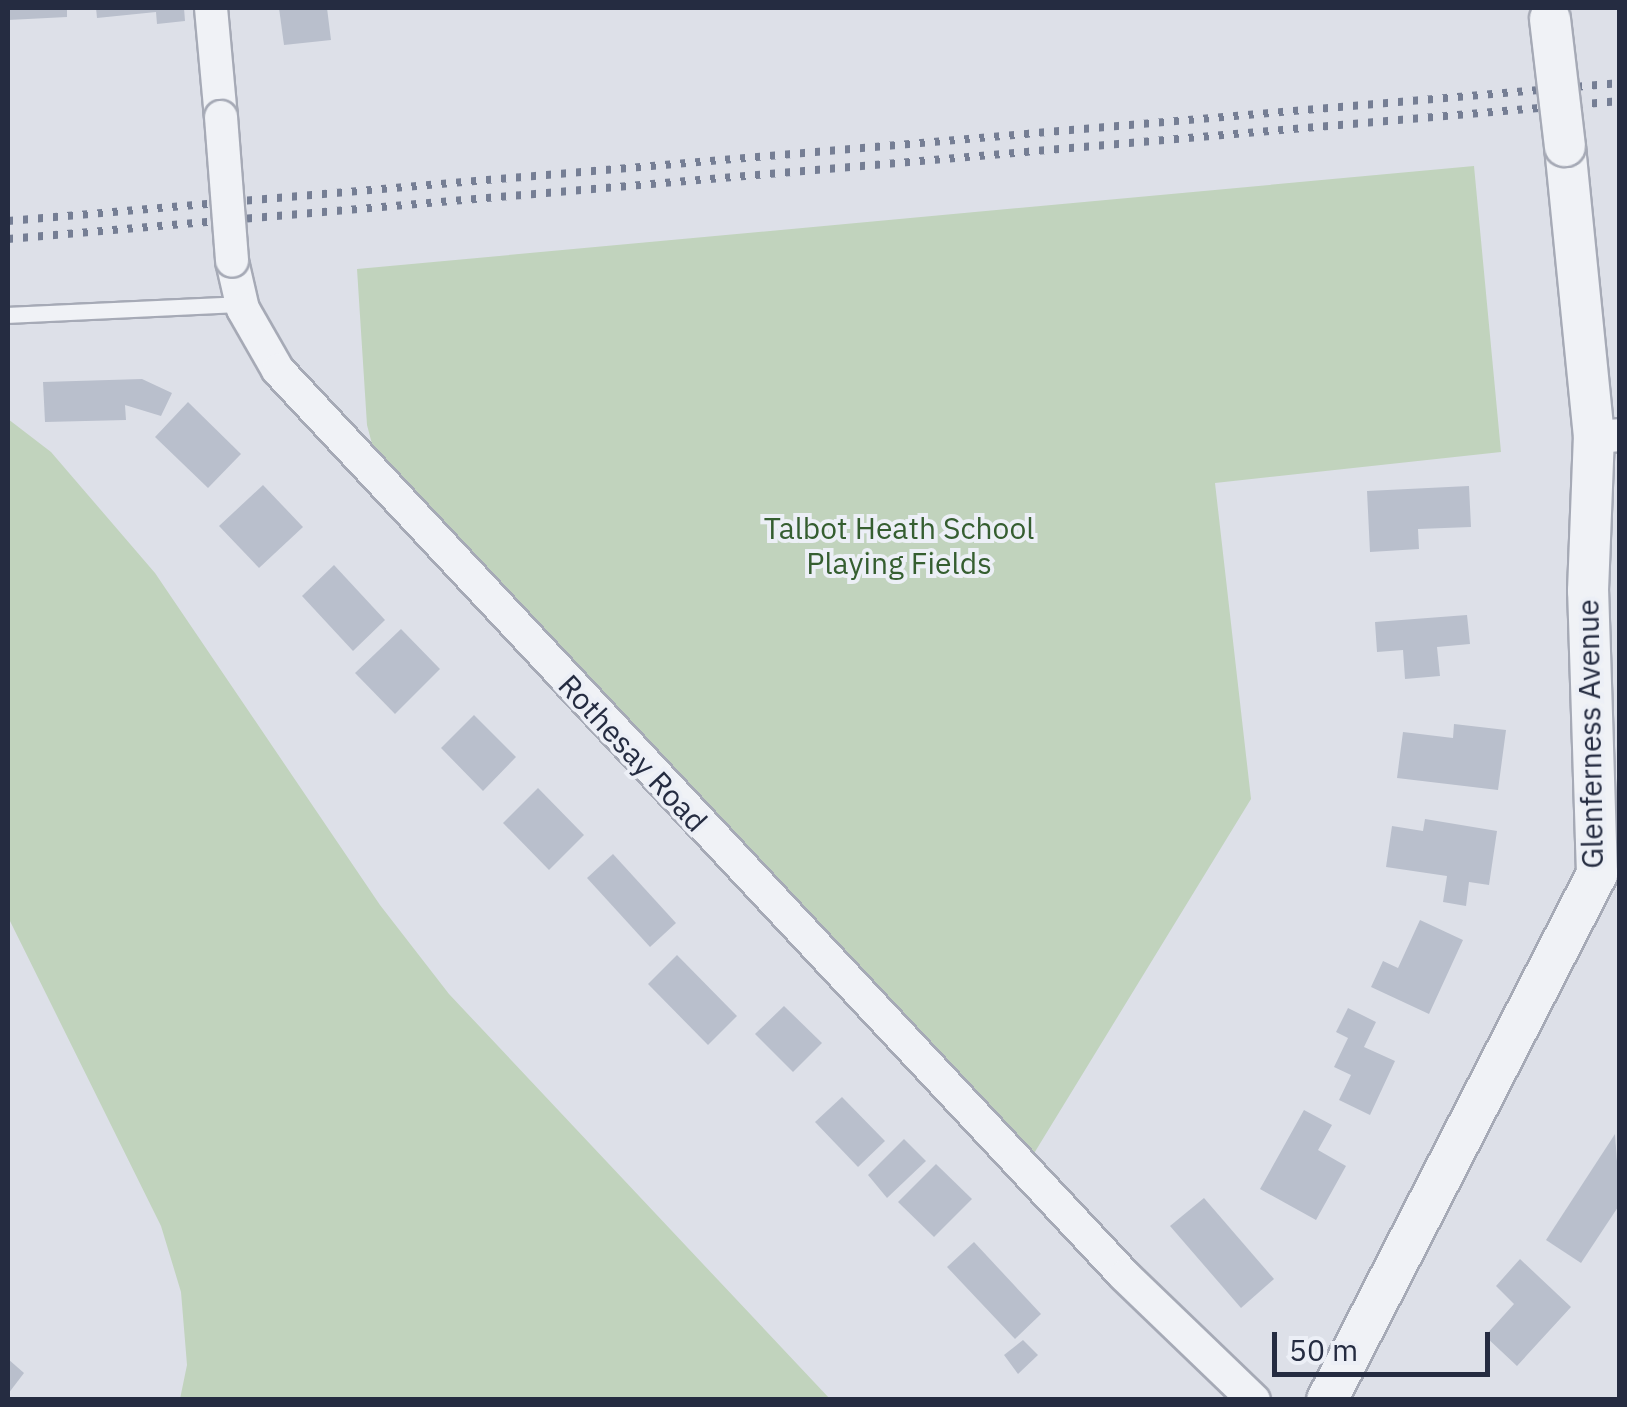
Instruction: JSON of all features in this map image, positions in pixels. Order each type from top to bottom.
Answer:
[{"type":"street","name":"Rothesay Road","points":[[211,8],[232,262],[242,304],[278,370],[1126,1276],[1254,1400]]},
{"type":"street","name":"Glenferness Avenue","points":[[1327,1400],[1597,874],[1588,591],[1607,436],[1549,13]]},
{"type":"lane","points":[[8,314],[242,304]]},
{"type":"green space","name":"Talbot Heath School Playing Fields","points":[[1474,166],[1501,452],[1215,483],[1251,799],[1033,1155],[376,459],[367,425],[357,269]]},
{"type":"green space","points":[[8,419],[51,452],[155,573],[380,905],[449,994],[830,1399],[180,1399],[187,1365],[181,1292],[161,1226],[8,917]]},
{"type":"building","points":[[8,8],[67,8],[67,17],[8,20]]},
{"type":"building","points":[[96,8],[184,8],[185,21],[157,24],[156,12],[97,18]]},
{"type":"building","points":[[279,8],[327,8],[331,40],[284,45]]},
{"type":"building","points":[[142,379],[172,393],[161,416],[125,405],[126,420],[45,422],[43,382]]},
{"type":"building","points":[[188,402],[241,454],[208,488],[155,437]]},
{"type":"building","points":[[263,485],[303,527],[259,568],[219,526]]},
{"type":"building","points":[[1469,486],[1471,527],[1418,529],[1419,549],[1370,552],[1367,491]]},
{"type":"building","points":[[334,565],[385,620],[353,651],[302,596]]},
{"type":"building","points":[[1467,615],[1470,644],[1437,647],[1440,676],[1405,679],[1403,650],[1377,652],[1375,622]]},
{"type":"building","points":[[401,629],[440,669],[395,714],[355,673]]},
{"type":"building","points":[[474,715],[516,757],[483,791],[441,748]]},
{"type":"building","points":[[1454,724],[1506,730],[1498,790],[1397,778],[1403,732],[1453,738]]},
{"type":"building","points":[[538,788],[584,835],[549,870],[503,823]]},
{"type":"building","points":[[1425,819],[1497,831],[1489,885],[1469,882],[1466,906],[1443,902],[1447,876],[1386,867],[1392,826],[1423,831]]},
{"type":"building","points":[[613,854],[676,923],[650,947],[587,878]]},
{"type":"building","points":[[1420,920],[1463,940],[1429,1014],[1371,987],[1383,961],[1398,968]]},
{"type":"building","points":[[677,955],[737,1016],[708,1045],[648,984]]},
{"type":"building","points":[[784,1006],[822,1043],[793,1072],[755,1034]]},
{"type":"building","points":[[1348,1008],[1376,1022],[1364,1047],[1395,1061],[1370,1115],[1339,1100],[1351,1075],[1334,1067],[1348,1038],[1336,1032]]},
{"type":"building","points":[[842,1097],[885,1141],[858,1167],[815,1122]]},
{"type":"building","points":[[1304,1110],[1332,1125],[1318,1150],[1346,1166],[1316,1220],[1260,1189]]},
{"type":"building","points":[[1615,1134],[1620,1204],[1581,1263],[1546,1240]]},
{"type":"building","points":[[904,1139],[926,1161],[887,1198],[868,1175]]},
{"type":"building","points":[[936,1164],[972,1199],[934,1237],[898,1202]]},
{"type":"building","points":[[1204,1198],[1274,1279],[1241,1308],[1170,1226]]},
{"type":"building","points":[[974,1242],[1041,1314],[1015,1339],[947,1267]]},
{"type":"building","points":[[1520,1259],[1571,1307],[1517,1366],[1485,1336],[1514,1304],[1496,1286]]},
{"type":"building","points":[[1023,1340],[1038,1355],[1018,1374],[1004,1355]]},
{"type":"building","points":[[8,1359],[24,1373],[8,1394]]},
{"type":"railway","points":[[8,221],[1620,83]]},
{"type":"railway","points":[[8,239],[1620,101]]}]
